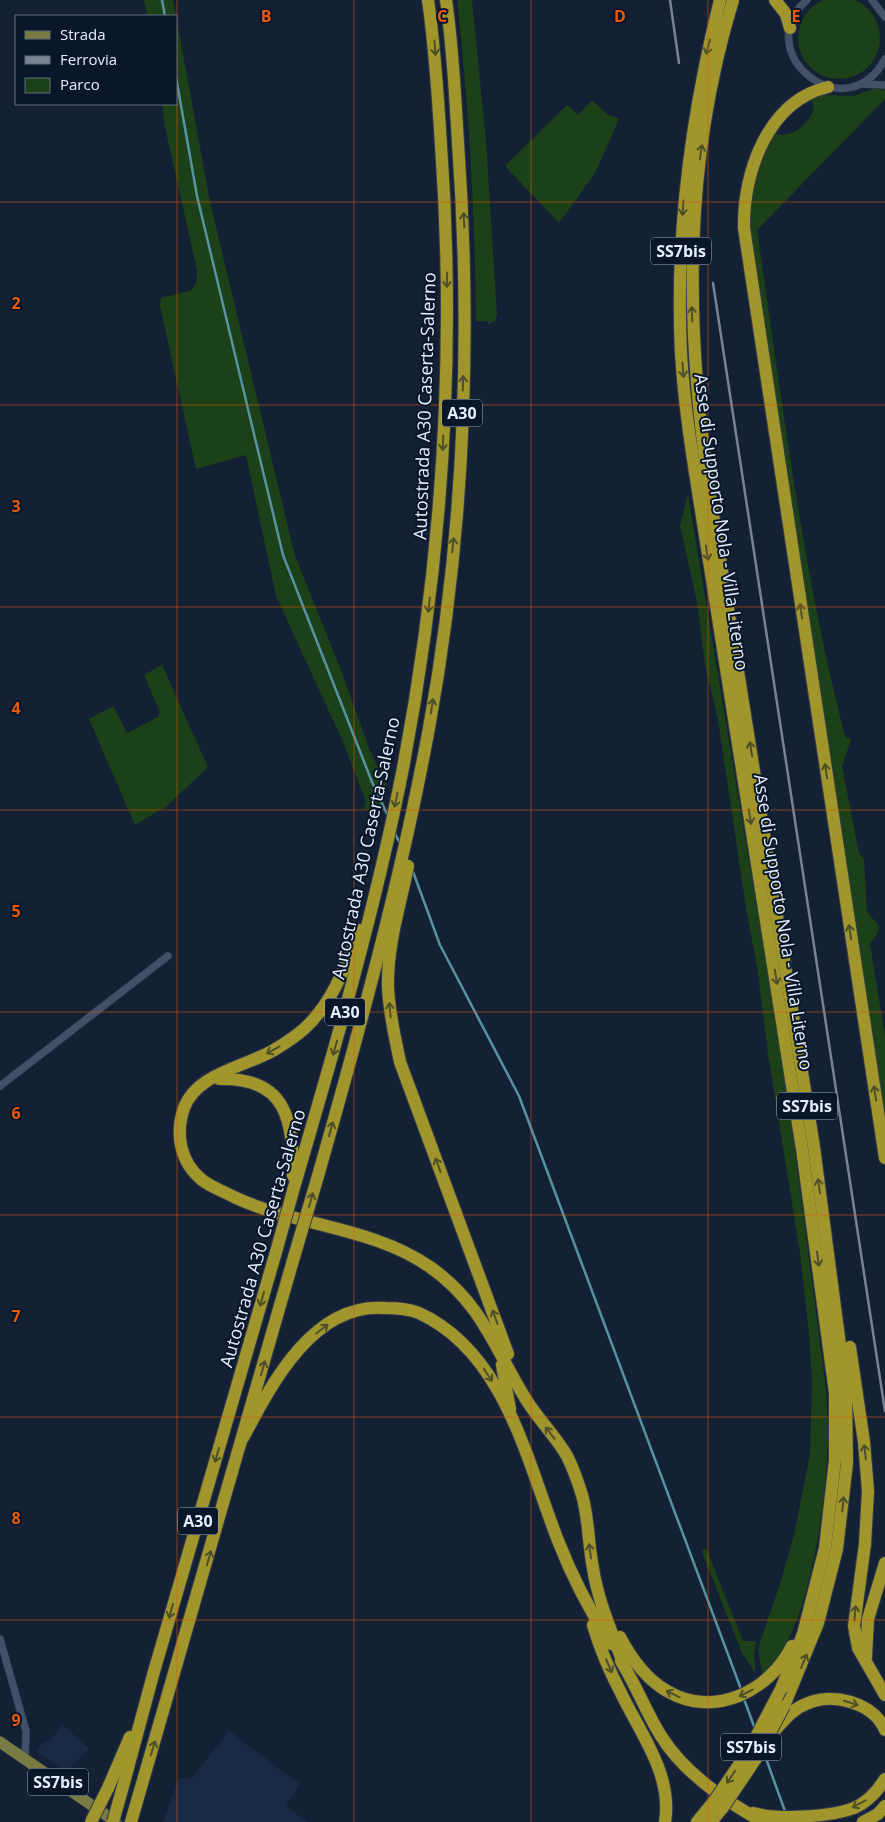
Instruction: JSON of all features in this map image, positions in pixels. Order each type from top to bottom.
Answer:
[{"type":"highway","name":"Autostrada A30 Caserta-Salerno","points":[[115,1822],[146,1700],[355,979],[403,769],[427,624],[442,478],[445,390],[446,209],[434,39],[428,0]]},
{"type":"highway","name":"Autostrada A30 Caserta-Salerno","points":[[131,1822],[398,894],[412,827],[447,607],[460,461],[464,388],[464,226],[451,33],[446,0]]},
{"type":"highway","name":"Asse di Supporto Nola - Villa Literno","points":[[711,1822],[786,1712],[827,1594],[841,1523],[847,1463],[846,1382],[823,1215],[706,503],[689,436],[682,362],[681,247],[686,179],[696,110],[720,0]]},
{"type":"highway","name":"Asse di Supporto Nola - Villa Literno","points":[[697,1822],[724,1804],[749,1750],[781,1689],[810,1610],[825,1548],[831,1504],[836,1424],[832,1367],[799,1129],[706,503],[693,352],[692,262],[697,185],[704,133],[733,0]]},
{"type":"highway","points":[[775,0],[786,14],[790,28]]},
{"type":"highway","points":[[828,87],[813,91],[796,101],[774,124],[765,138],[747,184],[744,228],[885,1158]]},
{"type":"highway","points":[[398,894],[390,948],[388,986],[391,1020],[400,1062],[499,1327],[516,1380]]},
{"type":"highway","points":[[374,897],[339,980],[313,1020],[274,1050],[211,1079],[198,1087],[191,1096],[184,1108],[179,1136],[186,1161],[202,1180],[214,1188],[267,1210],[373,1240],[407,1252],[446,1279],[478,1312],[534,1413],[567,1456],[575,1474],[583,1498],[593,1569],[600,1599],[625,1668]]},
{"type":"highway","points":[[211,1079],[249,1081],[267,1090],[283,1108],[293,1135],[293,1191]]},
{"type":"highway","points":[[823,1215],[842,1291],[867,1468],[868,1514],[854,1626],[858,1648],[885,1694]]},
{"type":"highway","points":[[243,1438],[273,1382],[305,1344],[319,1330],[353,1311],[376,1307],[417,1312],[442,1326],[472,1353],[487,1372],[511,1419],[558,1541],[586,1604],[612,1675],[659,1769],[666,1801],[665,1822]]},
{"type":"highway","points":[[497,1347],[507,1383],[511,1419]]},
{"type":"highway","points":[[873,1675],[866,1657],[866,1630],[885,1563]]},
{"type":"highway","points":[[600,1599],[625,1646],[650,1679],[668,1692],[695,1702],[720,1701],[746,1694],[769,1678],[788,1655],[810,1610]]},
{"type":"highway","points":[[586,1604],[671,1749],[724,1804],[763,1822]]},
{"type":"highway","points":[[786,1712],[807,1703],[832,1699],[861,1706],[878,1719],[885,1730]]},
{"type":"highway","points":[[91,1822],[108,1788],[146,1700]]},
{"type":"highway","points":[[724,1804],[755,1814],[783,1816],[824,1814],[848,1809],[863,1803],[872,1797],[885,1779]]},
{"type":"highway","points":[[863,1822],[878,1814]]},
{"type":"main road","name":"SS7bis","points":[[0,1742],[115,1822]]},
{"type":"street","points":[[806,0],[794,16],[790,28],[790,50],[800,70],[813,81],[828,87],[840,88],[861,84],[885,85]]},
{"type":"street","points":[[872,0],[885,17]]},
{"type":"street","points":[[861,84],[872,77],[885,59]]},
{"type":"street","points":[[0,1086],[168,956]]},
{"type":"street","points":[[0,1639],[26,1732],[24,1759]]},
{"type":"shaded area","points":[[63,1725],[89,1749],[66,1772],[36,1751],[45,1741],[48,1743]]},
{"type":"shaded area","points":[[229,1731],[300,1784],[286,1806],[307,1822],[163,1822],[179,1778],[191,1779]]},
{"type":"green space","points":[[826,-1],[855,0],[873,15],[880,30],[880,46],[873,61],[862,72],[847,79],[831,79],[816,72],[805,61],[798,46],[798,30],[805,15],[816,4]]},
{"type":"green space","points":[[144,0],[173,0],[176,15],[147,15]]},
{"type":"green space","points":[[457,0],[472,0],[486,142],[497,315],[495,321],[488,324],[487,321],[476,321],[471,160]]},
{"type":"green space","points":[[178,26],[210,202],[295,556],[341,670],[369,748],[387,787],[383,808],[364,809],[366,802],[343,742],[276,596],[246,455],[196,469],[160,306],[161,298],[192,290],[197,281],[197,270],[165,127],[162,105],[178,105]]},
{"type":"green space","points":[[875,88],[885,90],[885,99],[757,230],[784,421],[805,548],[830,674],[845,736],[851,740],[842,766],[859,853],[864,860],[867,912],[879,926],[878,933],[870,944],[885,1036],[885,1120],[749,222],[757,176],[764,155],[775,134],[788,134],[804,125],[814,109],[811,98],[820,95],[854,96]]},
{"type":"green space","points":[[592,100],[607,114],[619,119],[595,173],[559,223],[505,166],[567,105],[578,115]]},
{"type":"green space","points":[[688,494],[787,1090],[826,1389],[827,1463],[813,1565],[804,1600],[792,1631],[779,1657],[762,1674],[758,1648],[781,1581],[794,1535],[810,1454],[812,1383],[809,1334],[800,1253],[718,720],[705,665],[697,602],[680,526]]},
{"type":"green space","points":[[162,665],[208,767],[167,806],[135,825],[89,719],[113,706],[127,733],[158,717],[160,712],[144,675]]},
{"type":"green space","points":[[706,1548],[743,1641],[756,1641],[754,1657],[756,1674],[742,1653],[704,1557],[702,1551]]},
{"type":"waterway","points":[[162,0],[165,15]]},
{"type":"waterway","points":[[178,88],[197,196],[283,555],[372,782],[388,816]]},
{"type":"waterway","points":[[394,831],[400,844]]},
{"type":"waterway","points":[[412,869],[440,945],[519,1096],[741,1689]]},
{"type":"waterway","points":[[744,1699],[755,1729]]},
{"type":"waterway","points":[[764,1753],[786,1814]]},
{"type":"railway","points":[[670,0],[679,63]]},
{"type":"railway","points":[[713,283],[885,1411]]}]
